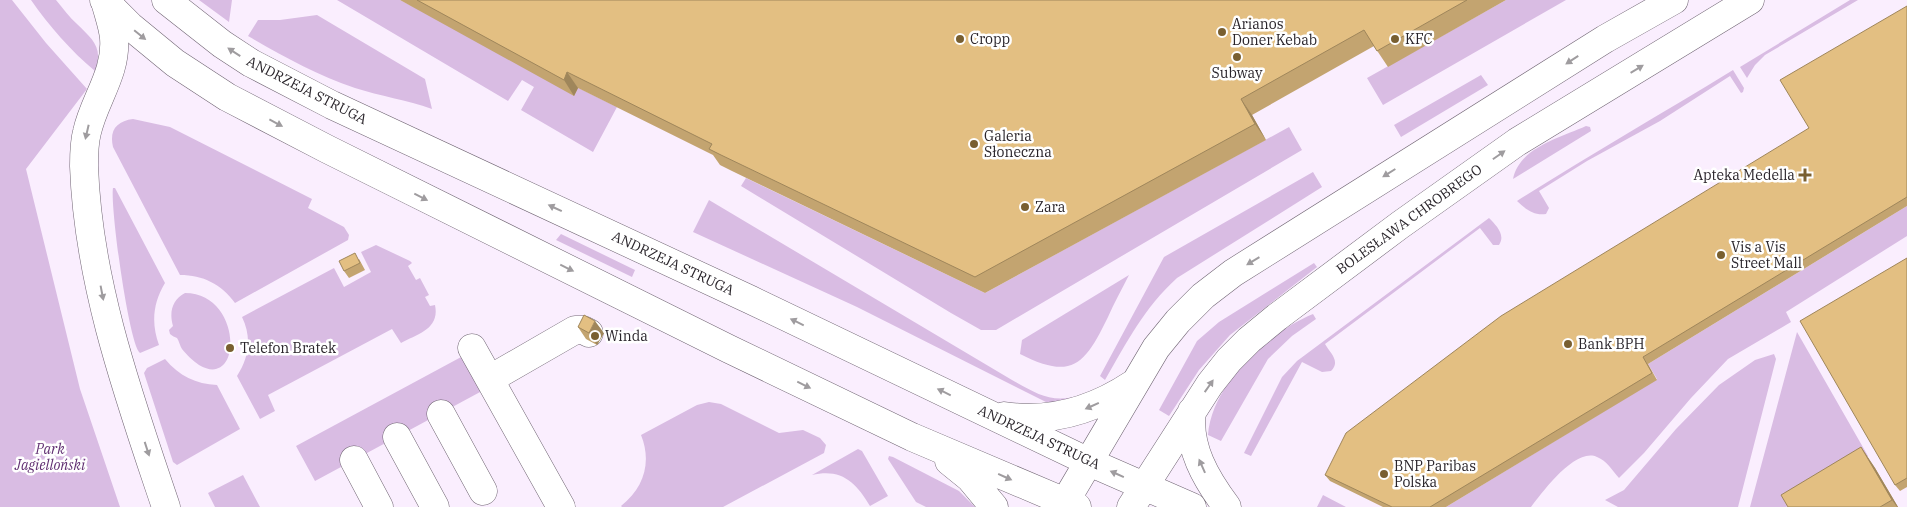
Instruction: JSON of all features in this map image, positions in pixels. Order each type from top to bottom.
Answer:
[{"type":"street","name":"ANDRZEJA STRUGA","points":[[166,0],[222,44],[251,63],[332,105],[760,304],[1089,462],[1138,497],[1192,507]]},
{"type":"street","points":[[104,1],[130,26],[175,63],[227,97],[433,203],[912,437],[1068,505],[1089,462],[1156,348],[1178,321],[1203,296],[1233,273],[1605,39],[1674,0]]},
{"type":"street","name":"BOLESŁAWA CHROBREGO","points":[[1138,497],[1215,378],[1249,340],[1277,317],[1385,236],[1516,142],[1750,0]]},
{"type":"street","points":[[104,1],[114,38],[113,56],[105,88],[90,120],[84,146],[84,168],[90,226],[105,312],[139,426],[166,507]]},
{"type":"street","points":[[490,379],[575,330],[583,330],[589,333]]},
{"type":"street","points":[[472,348],[561,507]]},
{"type":"street","points":[[988,413],[1027,419],[1066,415],[1081,411],[1116,396],[1134,384]]},
{"type":"street","points":[[1192,411],[1191,433],[1196,452],[1205,473],[1227,507]]},
{"type":"street","points":[[441,414],[483,491]]},
{"type":"street","points":[[398,436],[435,507]]},
{"type":"street","points":[[912,437],[957,466],[970,478],[994,507]]},
{"type":"street","points":[[354,460],[379,507]]},
{"type":"green space","name":"Park Jagielloński","points":[[0,0],[12,0],[46,43],[87,89],[26,169],[80,389],[120,507],[0,507]]},
{"type":"green space","points":[[31,0],[56,0],[92,39],[98,56],[95,71],[61,38]]},
{"type":"green space","points":[[199,0],[232,0],[229,22]]},
{"type":"green space","points":[[337,0],[400,0],[617,107],[593,152],[521,110],[534,87],[522,80],[508,101]]},
{"type":"green space","points":[[1506,0],[1566,0],[1383,105],[1367,78]]},
{"type":"green space","points":[[1850,0],[1858,0],[1765,55],[1755,65],[1747,78],[1740,67]]},
{"type":"green space","points":[[317,15],[425,79],[432,109],[341,83],[300,65],[248,36],[258,20],[280,20]]},
{"type":"green space","points":[[1733,70],[1744,88],[1743,92],[1741,93],[1730,76],[1660,121],[1587,161],[1539,191],[1549,208],[1546,214],[1530,211],[1517,201],[1571,168]]},
{"type":"green space","points":[[1481,75],[1488,85],[1401,137],[1394,125]]},
{"type":"green space","points":[[133,119],[170,127],[312,199],[308,208],[344,227],[349,235],[348,240],[235,303],[230,296],[211,282],[188,275],[180,275],[113,147],[112,136],[115,127],[127,120]]},
{"type":"green space","points":[[1586,126],[1590,127],[1591,131],[1513,179],[1523,159],[1532,152],[1542,145]]},
{"type":"green space","points":[[1289,127],[1302,150],[996,330],[981,330],[741,186],[746,178],[985,293]]},
{"type":"green space","points":[[1313,172],[1322,187],[1177,278],[1165,289],[1146,313],[1105,380],[1100,376],[1164,257]]},
{"type":"green space","points":[[113,188],[115,188],[165,283],[154,313],[156,337],[159,345],[140,353],[131,326],[121,274],[114,220]]},
{"type":"green space","points":[[709,200],[1029,389],[1052,398],[1080,396],[1062,404],[1046,402],[857,307],[693,232]]},
{"type":"green space","points":[[1907,206],[1907,236],[1786,312],[1791,322],[1728,359],[1691,398],[1644,453],[1619,478],[1604,461],[1597,457],[1588,456],[1569,465],[1560,473],[1531,507],[1446,507],[1657,379],[1648,364]]},
{"type":"green space","points":[[1489,218],[1501,234],[1499,245],[1493,245],[1480,228],[1325,344],[1335,360],[1331,371],[1322,372],[1302,362],[1251,456],[1244,453],[1282,377],[1297,361]]},
{"type":"green space","points":[[561,234],[635,270],[632,277],[556,240]]},
{"type":"green space","points":[[376,245],[412,263],[408,266],[416,280],[420,278],[429,295],[425,297],[430,306],[435,305],[436,313],[431,325],[421,333],[401,343],[392,329],[268,395],[275,411],[260,419],[237,376],[244,362],[248,347],[247,332],[242,317],[334,268],[344,287],[371,272],[361,252]]},
{"type":"green space","points":[[1314,263],[1317,267],[1230,335],[1199,370],[1169,416],[1159,410],[1197,341],[1219,322]]},
{"type":"green space","points":[[1129,275],[1100,333],[1084,356],[1075,363],[1065,367],[1053,366],[1020,354],[1022,340]]},
{"type":"green space","points":[[185,293],[204,297],[218,308],[227,323],[230,339],[229,354],[224,365],[213,369],[199,365],[182,349],[177,338],[170,334],[169,330],[173,326],[171,316],[174,303]]},
{"type":"green space","points":[[1313,314],[1316,319],[1292,336],[1268,359],[1221,441],[1208,435],[1212,416],[1220,397],[1231,379],[1245,362],[1278,334]]},
{"type":"green space","points":[[1797,332],[1868,456],[1786,507],[1750,507]]},
{"type":"green space","points":[[1774,354],[1776,359],[1738,507],[1618,507],[1605,500],[1624,490],[1676,429],[1719,385],[1755,360]]},
{"type":"green space","points":[[463,356],[482,391],[315,481],[296,446]]},
{"type":"green space","points":[[165,359],[188,378],[202,383],[217,385],[240,429],[177,465],[173,462],[144,373],[147,368]]},
{"type":"green space","points":[[709,402],[721,404],[779,433],[803,430],[820,438],[826,445],[824,453],[723,507],[622,507],[635,491],[644,474],[646,455],[641,435],[697,405]]},
{"type":"green space","points":[[858,449],[862,451],[888,496],[870,506],[865,497],[847,479],[831,474],[812,475]]},
{"type":"green space","points":[[889,456],[959,491],[975,507],[926,507],[916,502],[888,459]]},
{"type":"green space","points":[[243,475],[260,507],[215,507],[208,493]]},
{"type":"green space","points":[[1323,495],[1346,507],[1317,507]]},
{"type":"building","name":"Galeria Słoneczna","points":[[417,0],[1467,0],[1377,51],[1364,30],[1241,99],[1255,124],[975,277],[709,149],[712,144],[567,72],[564,80]]},
{"type":"building","name":"Vis a Vis Street Mall","points":[[1907,6],[1907,197],[1643,357],[1652,373],[1430,507],[1392,507],[1325,475],[1346,433],[1501,316],[1809,128],[1780,80]]},
{"type":"building","points":[[355,253],[360,263],[344,271],[339,261]]},
{"type":"building","points":[[1907,258],[1907,478],[1895,485],[1800,321]]},
{"type":"building","points":[[584,315],[595,321],[589,333],[578,327]]},
{"type":"building","points":[[1861,447],[1892,500],[1880,507],[1788,507],[1781,495]]},
{"type":"place","name":"Arianos Doner Kebab","points":[[1222,32]]},
{"type":"place","name":"Cropp","points":[[960,39]]},
{"type":"place","name":"KFC","points":[[1395,39]]},
{"type":"place","name":"Subway","points":[[1237,57]]},
{"type":"place","name":"Galeria Słoneczna","points":[[974,144]]},
{"type":"place","name":"Apteka Medella","points":[[1805,175]]},
{"type":"place","name":"Zara","points":[[1025,207]]},
{"type":"place","name":"Vis a Vis Street Mall","points":[[1721,255]]},
{"type":"place","name":"Winda","points":[[595,336]]},
{"type":"place","name":"Bank BPH","points":[[1568,344]]},
{"type":"place","name":"Telefon Bratek","points":[[230,348]]},
{"type":"place","name":"BNP Paribas Polska","points":[[1384,474]]}]
